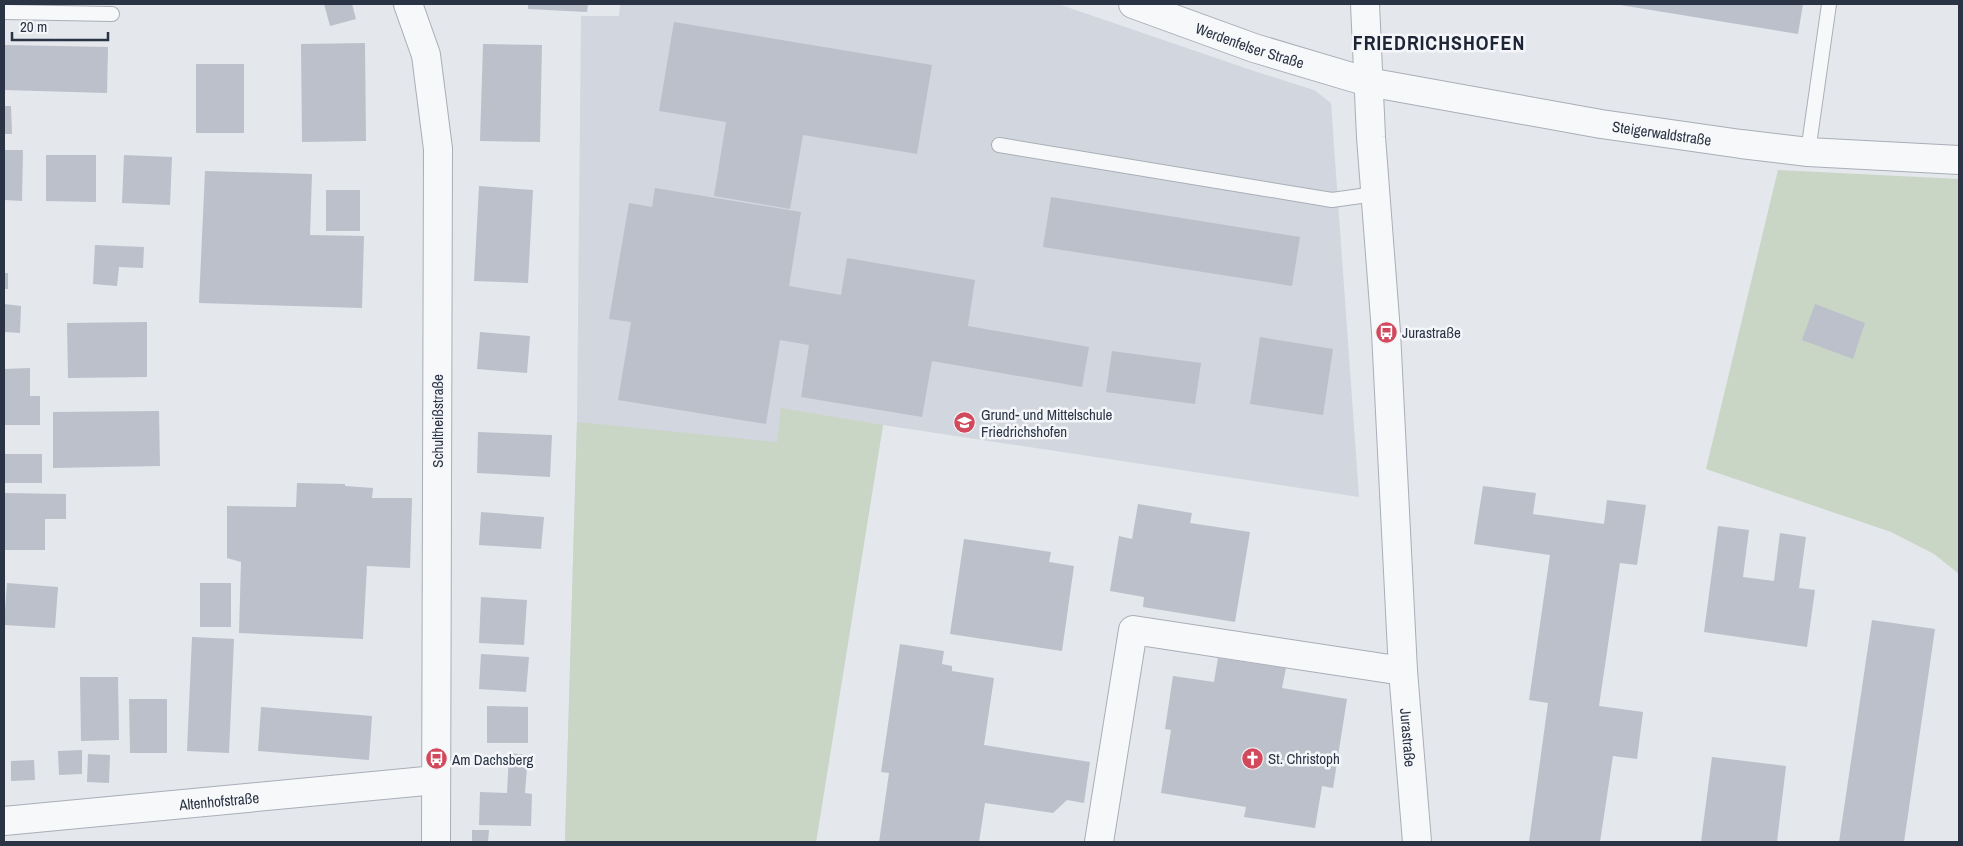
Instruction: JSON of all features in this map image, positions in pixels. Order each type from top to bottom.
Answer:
[{"type":"street","name":"Schultheißstraße","points":[[408,4],[426,55],[438,150],[436,842]]},
{"type":"street","name":"Werdenfelser Straße","points":[[1133,4],[1254,48],[1368,82]]},
{"type":"street","name":"Jurastraße","points":[[1365,4],[1368,82],[1387,348],[1403,671],[1417,842]]},
{"type":"street","name":"Steigerwaldstraße","points":[[1368,82],[1601,124],[1741,144],[1808,152],[1959,160]]},
{"type":"street","points":[[1099,842],[1133,630],[1403,671]]},
{"type":"street","name":"Altenhofstraße","points":[[4,821],[436,780]]},
{"type":"lane","points":[[1808,152],[1830,4]]},
{"type":"lane","points":[[4,12],[112,14]]},
{"type":"lane","points":[[999,145],[1332,200],[1376,194]]},
{"type":"shaded area","name":"Grund- und Mittelschule Friedrichshofen","points":[[620,4],[1058,4],[1314,90],[1331,103],[1359,497],[883,425],[816,842],[565,842],[577,422],[581,16],[619,16]]},
{"type":"green space","points":[[1778,170],[1959,179],[1959,574],[1934,554],[1891,532],[1706,469]]},
{"type":"green space","points":[[781,408],[883,425],[816,842],[565,842],[577,422],[777,442]]},
{"type":"building","points":[[324,4],[352,4],[356,19],[330,26]]},
{"type":"building","points":[[528,4],[588,4],[587,12],[528,9]]},
{"type":"building","points":[[1614,4],[1803,4],[1798,34]]},
{"type":"building","points":[[674,22],[932,65],[917,154],[803,135],[790,209],[714,196],[726,122],[659,111]]},
{"type":"building","points":[[365,43],[366,141],[302,142],[301,44]]},
{"type":"building","points":[[483,44],[542,45],[540,142],[480,141]]},
{"type":"building","points":[[4,45],[108,47],[107,93],[4,90]]},
{"type":"building","points":[[196,64],[244,64],[244,133],[196,133]]},
{"type":"building","points":[[4,106],[11,106],[12,134],[4,134]]},
{"type":"building","points":[[4,150],[23,150],[22,201],[4,200]]},
{"type":"building","points":[[46,155],[96,155],[96,202],[46,201]]},
{"type":"building","points":[[124,155],[172,157],[170,205],[122,203]]},
{"type":"building","points":[[205,171],[312,174],[310,235],[364,236],[362,308],[199,303]]},
{"type":"building","points":[[479,186],[533,190],[528,283],[474,281]]},
{"type":"building","points":[[655,188],[801,212],[789,286],[841,295],[847,258],[975,280],[968,326],[1089,347],[1082,387],[932,361],[922,417],[801,397],[809,345],[780,340],[766,424],[618,400],[631,322],[609,319],[629,203],[652,207]]},
{"type":"building","points":[[326,190],[360,190],[360,231],[326,231]]},
{"type":"building","points":[[1051,197],[1300,237],[1292,286],[1043,247]]},
{"type":"building","points":[[95,245],[144,247],[143,268],[119,267],[117,286],[93,284]]},
{"type":"building","points":[[4,273],[8,273],[8,289],[4,289]]},
{"type":"building","points":[[4,304],[21,306],[20,333],[4,332]]},
{"type":"building","points":[[1815,304],[1865,323],[1853,359],[1802,340]]},
{"type":"building","points":[[147,322],[147,377],[68,378],[67,323]]},
{"type":"building","points":[[480,332],[530,336],[527,373],[477,369]]},
{"type":"building","points":[[1260,337],[1333,349],[1323,415],[1250,404]]},
{"type":"building","points":[[1112,351],[1201,363],[1195,404],[1106,392]]},
{"type":"building","points":[[30,368],[30,396],[40,396],[40,425],[4,425],[4,369]]},
{"type":"building","points":[[159,411],[160,466],[53,468],[53,412]]},
{"type":"building","points":[[478,432],[552,435],[550,477],[477,473]]},
{"type":"building","points":[[4,454],[42,454],[42,483],[4,483]]},
{"type":"building","points":[[297,483],[345,484],[345,486],[373,488],[372,498],[412,498],[410,568],[367,566],[363,639],[239,633],[241,562],[227,558],[227,506],[296,507]]},
{"type":"building","points":[[1483,486],[1536,493],[1533,514],[1604,524],[1607,500],[1646,505],[1637,565],[1620,563],[1599,706],[1643,712],[1637,759],[1613,756],[1600,842],[1529,842],[1548,703],[1529,700],[1550,555],[1474,544]]},
{"type":"building","points":[[4,493],[66,494],[66,519],[45,519],[45,550],[4,550]]},
{"type":"building","points":[[1138,504],[1192,513],[1190,523],[1250,532],[1235,622],[1143,607],[1144,597],[1110,591],[1119,536],[1132,539]]},
{"type":"building","points":[[481,512],[544,517],[541,549],[479,545]]},
{"type":"building","points":[[1718,526],[1749,530],[1743,577],[1774,581],[1780,533],[1806,537],[1799,588],[1815,590],[1807,647],[1704,632]]},
{"type":"building","points":[[964,539],[1051,552],[1049,562],[1074,566],[1062,651],[950,634]]},
{"type":"building","points":[[7,583],[58,587],[55,628],[4,625]]},
{"type":"building","points":[[200,583],[231,583],[231,627],[200,627]]},
{"type":"building","points":[[481,597],[527,600],[524,645],[479,643]]},
{"type":"building","points":[[1872,620],[1935,629],[1904,842],[1839,842]]},
{"type":"building","points":[[192,637],[234,639],[229,753],[187,751]]},
{"type":"building","points":[[900,644],[944,651],[942,664],[952,666],[952,671],[994,678],[984,745],[1090,762],[1084,803],[1067,800],[1053,813],[985,803],[979,842],[879,842],[889,773],[881,772]]},
{"type":"building","points":[[481,654],[529,657],[526,692],[479,689]]},
{"type":"building","name":"St. Christoph","points":[[1218,658],[1286,668],[1282,688],[1347,699],[1333,788],[1322,786],[1315,828],[1244,817],[1246,807],[1161,793],[1171,730],[1165,729],[1173,676],[1214,682]]},
{"type":"building","points":[[80,677],[118,677],[119,740],[81,741]]},
{"type":"building","points":[[129,699],[167,699],[167,753],[130,753]]},
{"type":"building","points":[[487,706],[528,707],[528,743],[487,743]]},
{"type":"building","points":[[261,707],[372,716],[369,760],[258,751]]},
{"type":"building","points":[[82,750],[82,774],[59,775],[58,751]]},
{"type":"building","points":[[509,753],[528,755],[525,793],[532,794],[531,826],[479,825],[480,792],[507,793]]},
{"type":"building","points":[[88,754],[110,755],[109,783],[87,782]]},
{"type":"building","points":[[1712,757],[1786,766],[1777,842],[1701,842]]},
{"type":"building","points":[[34,760],[35,780],[11,781],[11,761]]},
{"type":"building","points":[[472,830],[489,830],[488,842],[472,842]]},
{"type":"place","name":"Jurastraße","points":[[1386,332]]},
{"type":"place","name":"Grund- und Mittelschule Friedrichshofen","points":[[965,423]]},
{"type":"place","name":"St. Christoph","points":[[1252,758]]},
{"type":"place","name":"Am Dachsberg","points":[[436,759]]},
{"type":"district","name":"FRIEDRICHSHOFEN","points":[[1439,42]]}]
